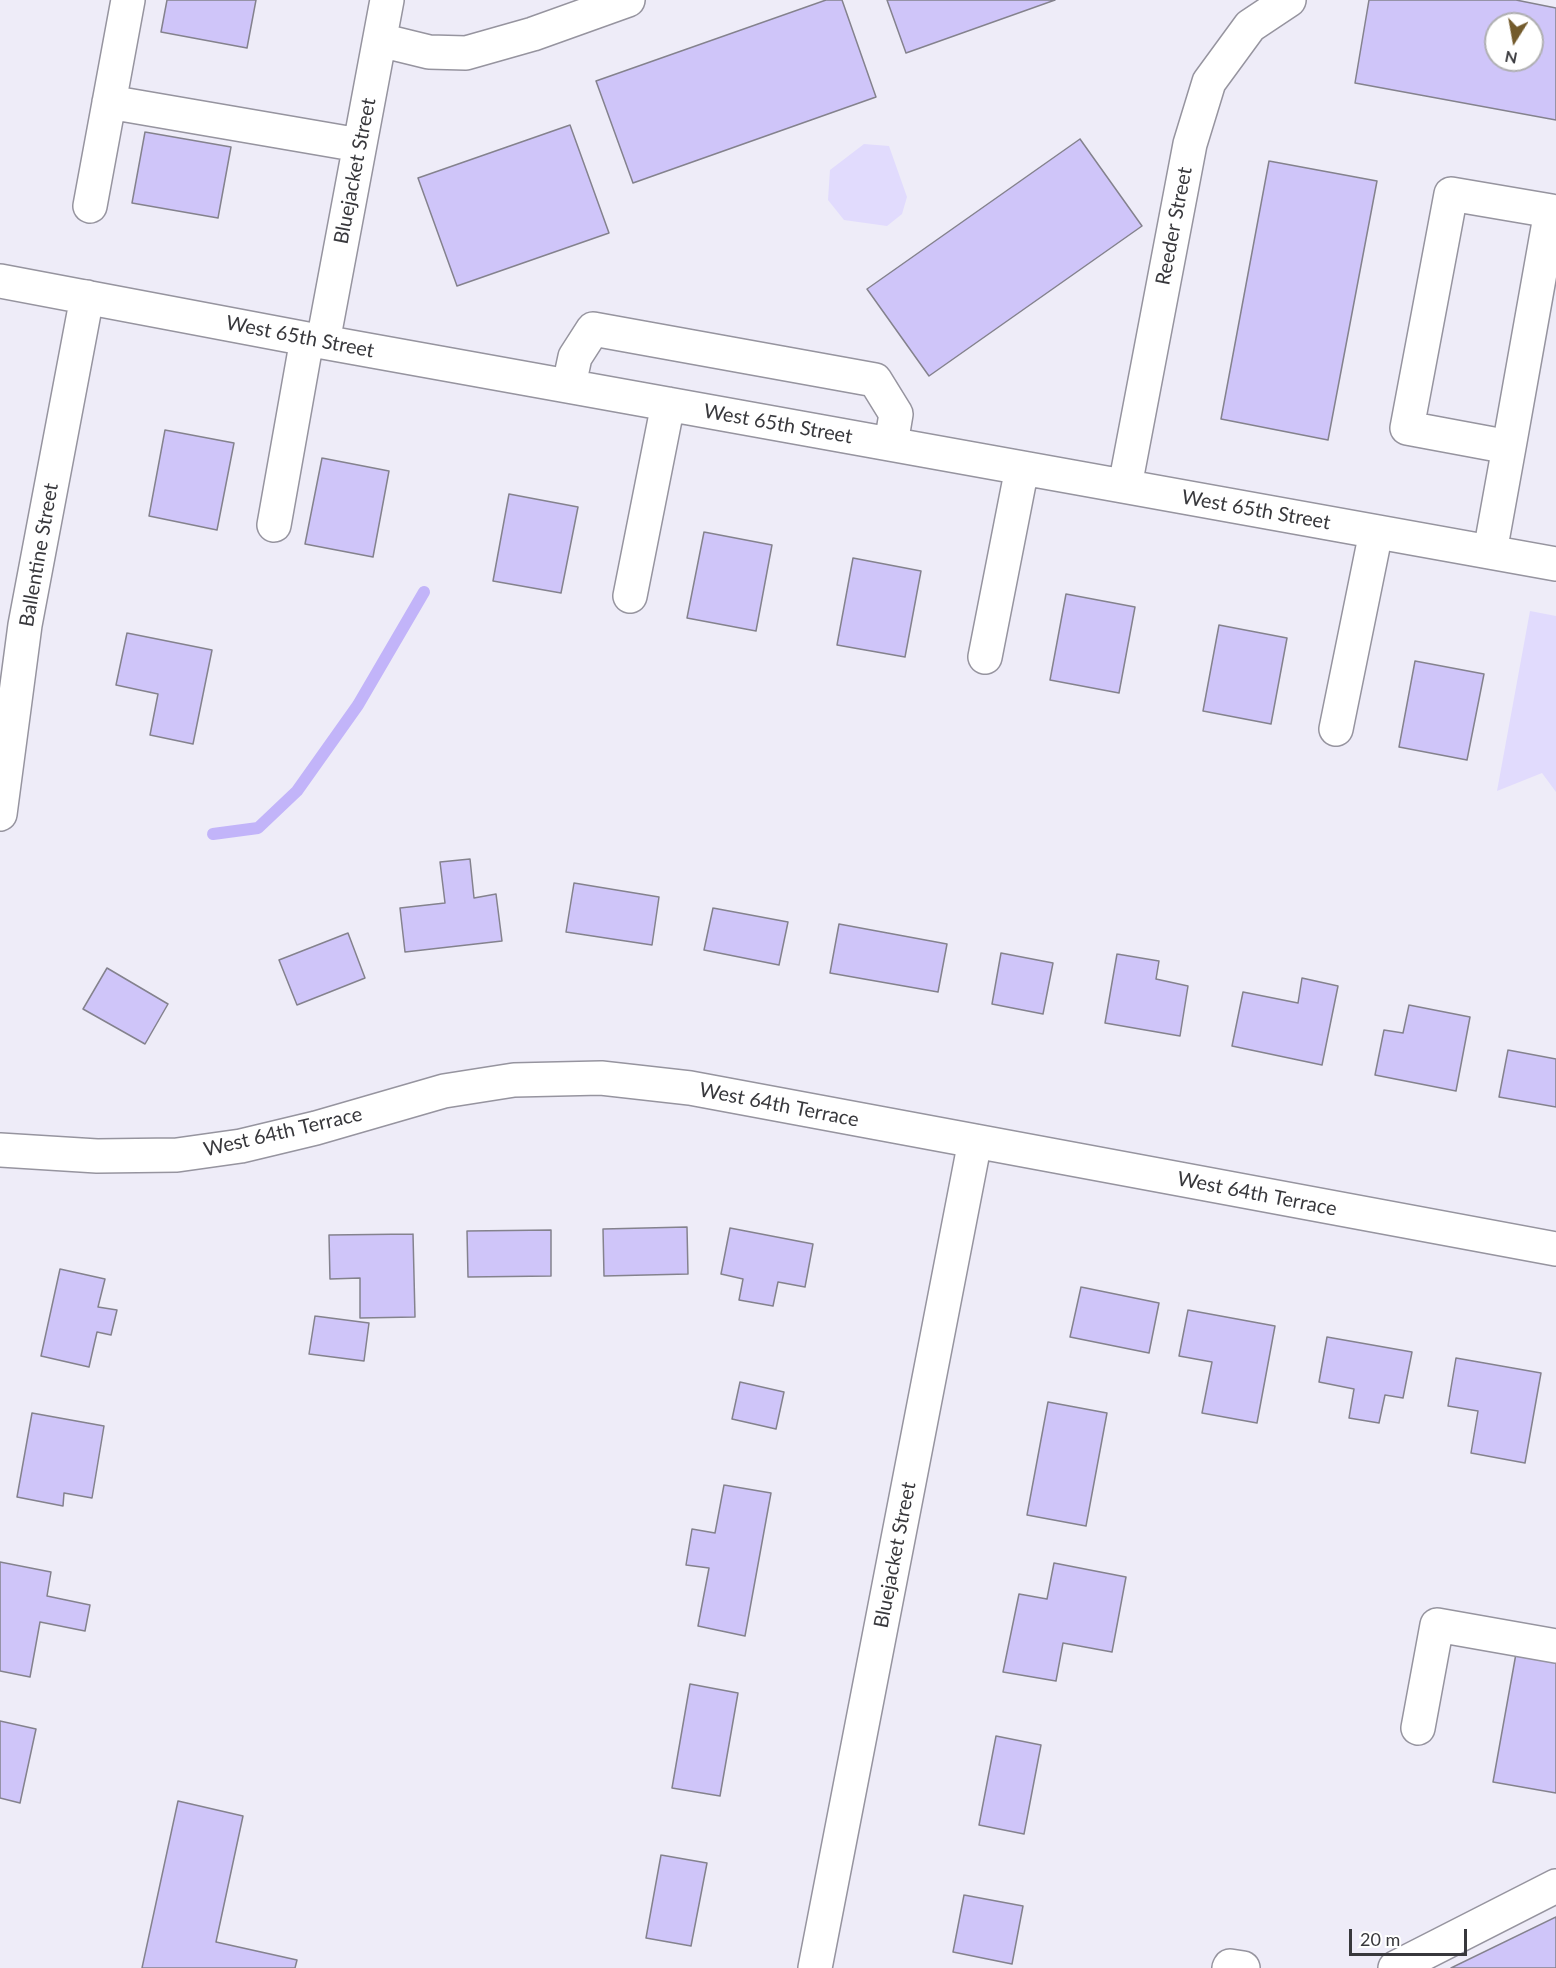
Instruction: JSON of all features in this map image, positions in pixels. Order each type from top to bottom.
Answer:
[{"type":"street","points":[[90,206],[128,0]]},
{"type":"street","name":"Bluejacket Street","points":[[274,525],[359,145],[387,0]]},
{"type":"street","points":[[380,40],[429,52],[466,53],[533,34],[628,0]]},
{"type":"street","name":"Reeder Street","points":[[1125,486],[1190,144],[1209,82],[1250,26],[1289,0]]},
{"type":"street","points":[[109,102],[359,145]]},
{"type":"street","points":[[1490,552],[1509,447],[1551,211],[1451,194],[1407,428],[1509,447]]},
{"type":"street","name":"West 65th Street","points":[[0,281],[1556,564]]},
{"type":"street","name":"Ballentine Street","points":[[0,814],[25,625],[87,297]]},
{"type":"street","points":[[568,386],[575,357],[593,329],[875,380],[897,414],[891,444]]},
{"type":"street","points":[[630,596],[668,404]]},
{"type":"street","points":[[985,657],[1022,468]]},
{"type":"street","points":[[1336,729],[1376,532]]},
{"type":"street","name":"West 64th Terrace","points":[[0,1150],[97,1156],[177,1155],[241,1146],[316,1128],[444,1091],[514,1080],[601,1078],[690,1088],[1556,1250]]},
{"type":"street","name":"Bluejacket Street","points":[[815,1968],[975,1141]]},
{"type":"street","points":[[1418,1728],[1437,1625],[1556,1646]]},
{"type":"street","points":[[1395,1968],[1556,1886]]},
{"type":"street","points":[[1229,1968],[1230,1966],[1244,1968]]},
{"type":"shaded area","points":[[864,144],[889,146],[907,197],[902,214],[887,226],[844,220],[828,200],[830,170]]},
{"type":"shaded area","points":[[1530,611],[1556,616],[1556,792],[1542,773],[1497,791]]},
{"type":"building","points":[[167,0],[256,0],[247,48],[161,32]]},
{"type":"building","points":[[826,0],[842,0],[876,97],[633,183],[596,81]]},
{"type":"building","points":[[887,0],[1055,0],[906,53]]},
{"type":"building","points":[[1369,0],[1516,0],[1556,8],[1556,120],[1355,83]]},
{"type":"building","points":[[570,125],[609,233],[457,286],[418,178]]},
{"type":"building","points":[[145,132],[231,147],[218,218],[132,203]]},
{"type":"building","points":[[1080,139],[1142,226],[929,376],[867,289]]},
{"type":"building","points":[[1269,161],[1377,181],[1328,440],[1221,419]]},
{"type":"building","points":[[165,430],[234,443],[217,530],[149,516]]},
{"type":"building","points":[[322,458],[389,471],[373,557],[305,544]]},
{"type":"building","points":[[509,494],[578,507],[561,593],[493,581]]},
{"type":"building","points":[[704,532],[772,545],[756,631],[687,618]]},
{"type":"building","points":[[853,558],[921,571],[905,657],[837,645]]},
{"type":"building","points":[[1066,594],[1135,607],[1119,693],[1050,680]]},
{"type":"building","points":[[1219,625],[1287,638],[1271,724],[1203,711]]},
{"type":"building","points":[[127,633],[212,650],[193,744],[150,735],[158,694],[116,685]]},
{"type":"building","points":[[1415,661],[1484,674],[1467,760],[1399,747]]},
{"type":"building","points":[[470,859],[474,898],[496,894],[502,941],[405,952],[400,908],[445,903],[440,862]]},
{"type":"building","points":[[574,883],[659,897],[652,945],[566,932]]},
{"type":"building","points":[[713,908],[788,922],[779,965],[704,950]]},
{"type":"building","points":[[839,924],[947,944],[938,992],[830,973]]},
{"type":"building","points":[[348,933],[365,978],[297,1005],[279,960]]},
{"type":"building","points":[[1001,953],[1053,963],[1043,1014],[992,1004]]},
{"type":"building","points":[[1117,954],[1159,961],[1156,979],[1188,986],[1180,1036],[1105,1023]]},
{"type":"building","points":[[107,968],[168,1004],[145,1044],[83,1009]]},
{"type":"building","points":[[1302,978],[1338,986],[1322,1065],[1232,1046],[1243,992],[1298,1003]]},
{"type":"building","points":[[1409,1005],[1470,1017],[1456,1091],[1375,1075],[1384,1030],[1403,1033]]},
{"type":"building","points":[[1508,1050],[1556,1059],[1556,1107],[1499,1097]]},
{"type":"building","points":[[687,1227],[688,1274],[604,1276],[603,1229]]},
{"type":"building","points":[[730,1228],[813,1244],[805,1287],[778,1282],[773,1306],[739,1300],[743,1279],[721,1274]]},
{"type":"building","points":[[551,1230],[551,1276],[468,1277],[467,1231]]},
{"type":"building","points":[[413,1234],[415,1317],[360,1318],[360,1278],[330,1279],[329,1235]]},
{"type":"building","points":[[60,1269],[105,1279],[98,1307],[117,1310],[111,1335],[97,1332],[89,1367],[41,1356]]},
{"type":"building","points":[[1081,1287],[1159,1303],[1149,1353],[1070,1337]]},
{"type":"building","points":[[1188,1310],[1275,1326],[1257,1423],[1202,1413],[1212,1362],[1179,1356]]},
{"type":"building","points":[[315,1316],[369,1323],[364,1361],[309,1354]]},
{"type":"building","points":[[1327,1337],[1412,1352],[1403,1398],[1385,1395],[1379,1423],[1349,1418],[1354,1389],[1319,1382]]},
{"type":"building","points":[[1456,1358],[1541,1373],[1525,1463],[1471,1453],[1478,1411],[1448,1406]]},
{"type":"building","points":[[740,1382],[784,1392],[776,1429],[732,1419]]},
{"type":"building","points":[[1048,1402],[1107,1413],[1086,1526],[1027,1515]]},
{"type":"building","points":[[32,1413],[104,1426],[92,1498],[64,1493],[63,1506],[17,1497]]},
{"type":"building","points":[[724,1485],[771,1493],[745,1636],[698,1626],[709,1568],[686,1565],[692,1529],[715,1533]]},
{"type":"building","points":[[0,1562],[51,1572],[47,1596],[90,1605],[85,1631],[40,1622],[30,1677],[0,1671]]},
{"type":"building","points":[[1054,1563],[1126,1577],[1112,1652],[1063,1643],[1056,1681],[1003,1672],[1019,1594],[1047,1599]]},
{"type":"building","points":[[1517,1648],[1556,1655],[1556,1793],[1493,1782]]},
{"type":"building","points":[[690,1684],[738,1693],[720,1796],[672,1788]]},
{"type":"building","points":[[0,1721],[36,1729],[20,1803],[0,1798]]},
{"type":"building","points":[[996,1736],[1041,1745],[1024,1834],[979,1825]]},
{"type":"building","points":[[178,1801],[243,1816],[216,1942],[297,1960],[295,1968],[142,1968]]},
{"type":"building","points":[[661,1855],[707,1863],[691,1946],[646,1938]]},
{"type":"building","points":[[964,1895],[1023,1906],[1012,1964],[953,1952]]},
{"type":"building","points":[[1556,1917],[1556,1968],[1451,1968]]},
{"type":"waterway","points":[[213,834],[258,828],[297,791],[358,705],[424,592]]}]
